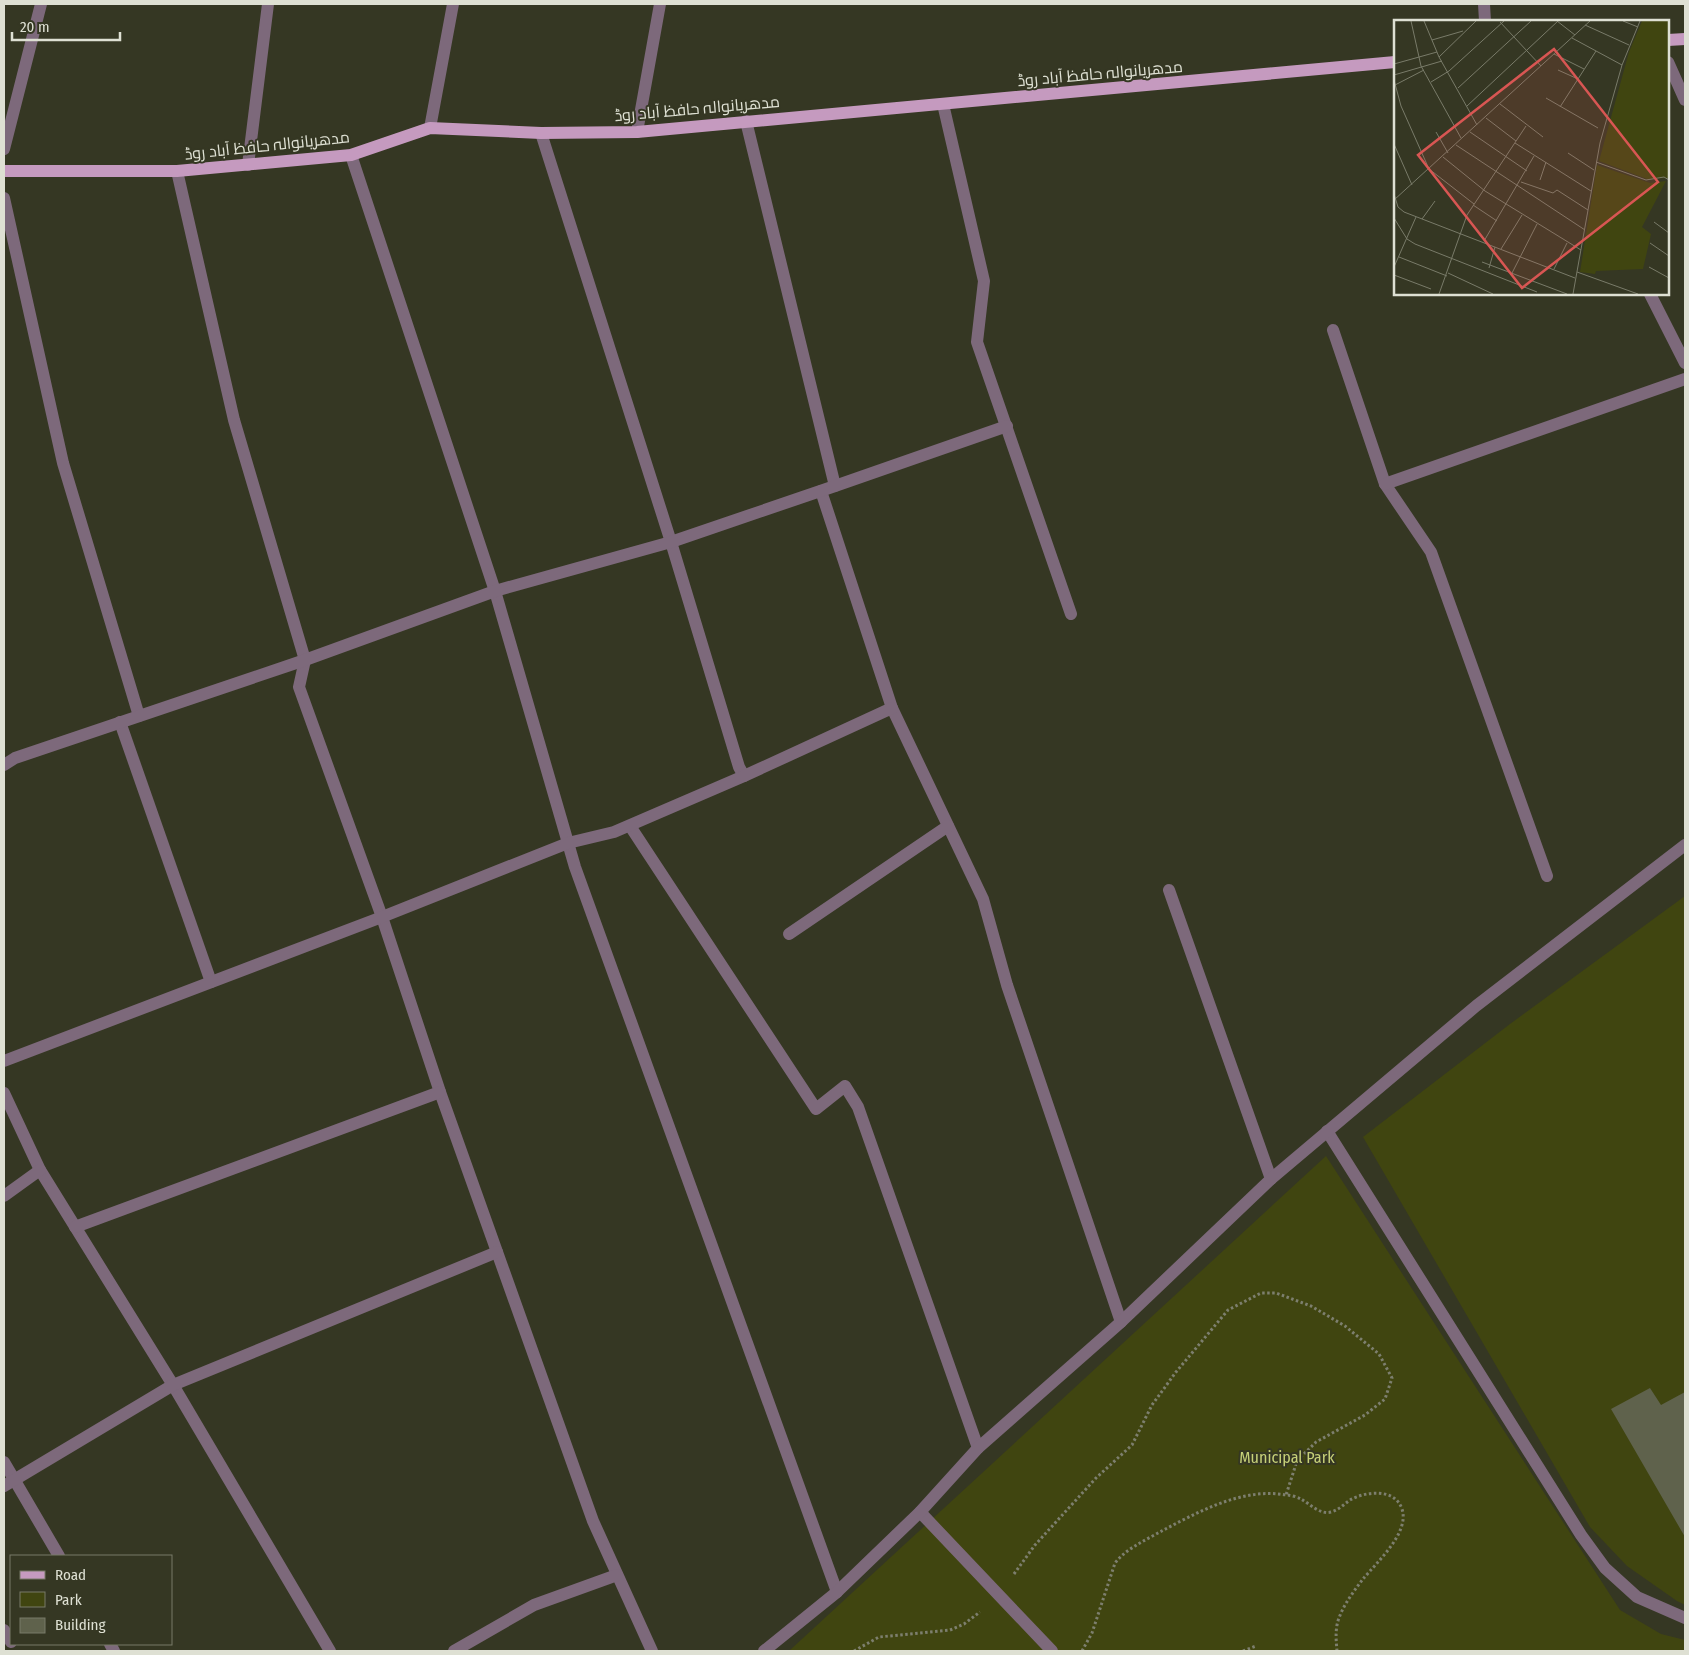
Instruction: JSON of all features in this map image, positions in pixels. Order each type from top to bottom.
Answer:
[{"type":"main road","points":[[1669,40],[1685,39]]},
{"type":"main road","name":"مدھریانوالہ حافظ آباد روڈ","points":[[4,172],[177,171],[351,155],[430,128],[541,133],[637,132],[1394,62]]},
{"type":"street","points":[[4,149],[41,4]]},
{"type":"street","points":[[248,164],[268,4]]},
{"type":"street","points":[[430,128],[453,4]]},
{"type":"street","points":[[637,132],[660,4]]},
{"type":"street","points":[[1484,4],[1485,20]]},
{"type":"street","points":[[1669,64],[1685,100]]},
{"type":"street","points":[[943,104],[984,281],[978,342],[1072,614]]},
{"type":"street","points":[[746,121],[835,486]]},
{"type":"street","points":[[541,133],[671,542],[739,767],[744,776]]},
{"type":"street","points":[[351,155],[495,591],[568,843],[585,895],[837,1592]]},
{"type":"street","points":[[177,171],[234,420],[305,660],[299,687],[382,918],[440,1092],[593,1521],[652,1651]]},
{"type":"street","points":[[4,198],[63,463],[139,716]]},
{"type":"street","points":[[1651,295],[1685,363]]},
{"type":"street","points":[[1333,330],[1385,484],[1430,552],[1547,876]]},
{"type":"street","points":[[1385,484],[1685,379]]},
{"type":"street","points":[[4,765],[14,758],[305,660],[495,591],[671,542],[1007,426]]},
{"type":"street","points":[[821,491],[892,708],[983,899],[1007,985],[1121,1322]]},
{"type":"street","points":[[4,1061],[382,918],[568,843],[614,832],[630,826],[892,708]]},
{"type":"street","points":[[120,722],[211,982]]},
{"type":"street","points":[[630,826],[816,1109],[845,1086],[858,1106],[978,1448]]},
{"type":"street","points":[[789,934],[948,826]]},
{"type":"street","points":[[764,1651],[837,1592],[920,1512],[978,1448],[1121,1322],[1272,1179],[1476,1006],[1685,845]]},
{"type":"street","points":[[1170,890],[1272,1179]]},
{"type":"street","points":[[75,1227],[440,1092]]},
{"type":"street","points":[[4,1093],[40,1170],[173,1385],[330,1651]]},
{"type":"street","points":[[1327,1131],[1571,1520],[1595,1555],[1605,1568],[1636,1597],[1685,1618]]},
{"type":"street","points":[[4,1196],[40,1170]]},
{"type":"street","points":[[9,1483],[173,1385],[497,1252]]},
{"type":"street","points":[[4,1462],[9,1483],[58,1555]]},
{"type":"street","points":[[920,1512],[1052,1651]]},
{"type":"street","points":[[454,1651],[534,1605],[617,1575]]},
{"type":"path","points":[[854,1651],[879,1637],[950,1630],[964,1624],[983,1610],[998,1594],[1035,1545],[1096,1478],[1132,1445],[1152,1405],[1176,1372],[1228,1310],[1261,1292],[1276,1293],[1311,1306],[1345,1326],[1379,1354],[1392,1378],[1385,1399],[1366,1415],[1316,1442],[1297,1461],[1286,1495]]},
{"type":"path","points":[[1082,1651],[1092,1633],[1115,1563],[1122,1554],[1203,1510],[1252,1495],[1286,1495],[1299,1498],[1323,1512],[1330,1512],[1360,1496],[1386,1493],[1396,1499],[1402,1510],[1403,1523],[1393,1543],[1348,1600],[1338,1619],[1335,1637],[1337,1651]]},
{"type":"path","points":[[1243,1651],[1256,1646]]},
{"type":"green space","points":[[1685,896],[1685,1605],[1627,1566],[1590,1527],[1363,1137],[1510,1024]]},
{"type":"green space","name":"Municipal Park","points":[[1326,1156],[1620,1610],[1661,1634],[1685,1640],[1685,1651],[789,1651]]},
{"type":"building","points":[[1650,1388],[1661,1405],[1685,1392],[1685,1537],[1611,1409]]}]
